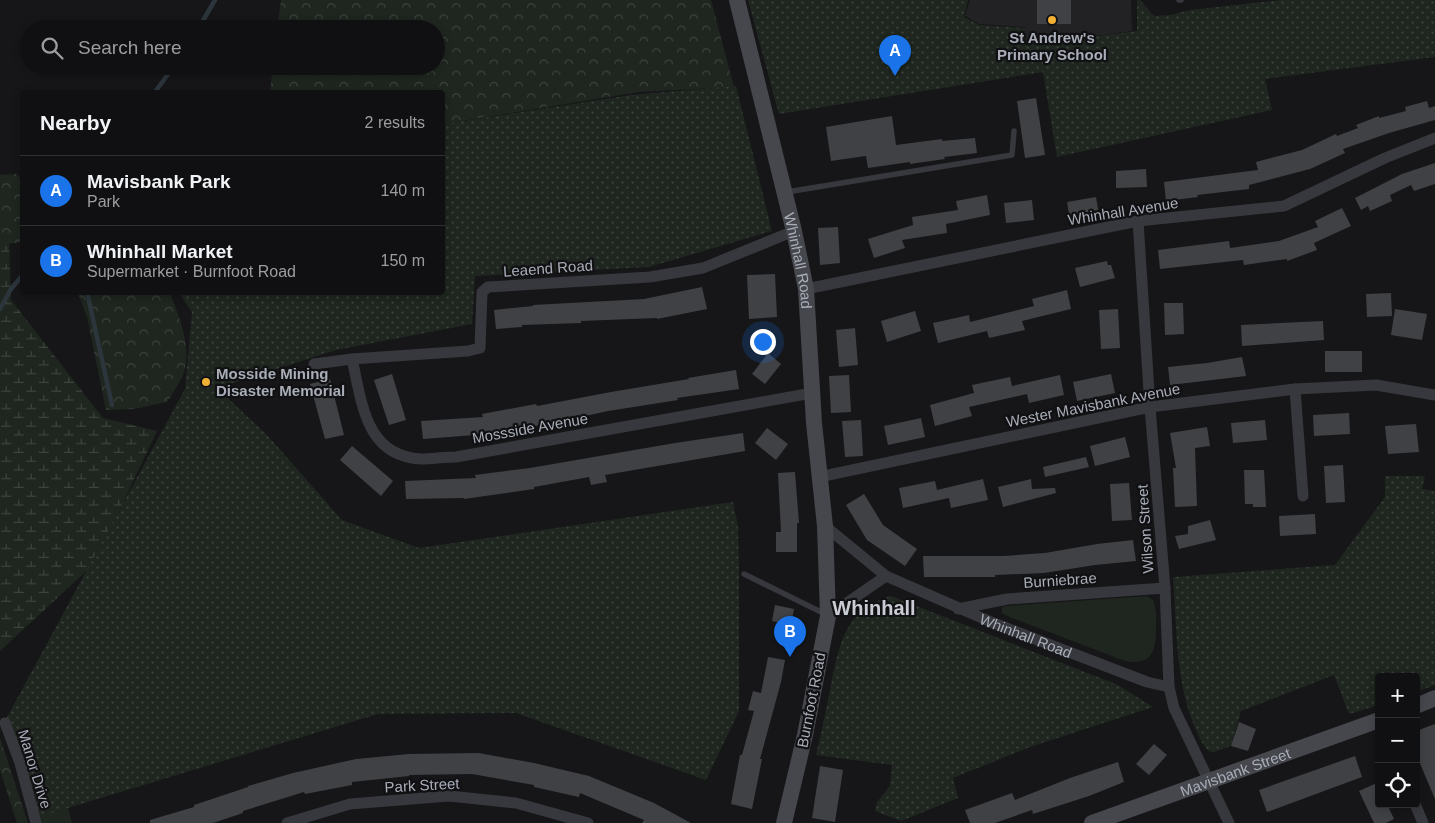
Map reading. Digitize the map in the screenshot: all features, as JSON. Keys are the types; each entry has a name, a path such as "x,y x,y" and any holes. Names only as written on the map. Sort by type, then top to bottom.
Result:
{"street":[{"name":"Whinhall Road","path":"737,0 785,193 806,289 812,393 825,526 827,576"},
{"name":"Whinhall Avenue","path":"806,289 1138,221 1284,206 1385,158 1435,138"},
{"name":"Wilson Street","path":"1138,221 1150,407 1165,588 1169,687 1174,708 1229,823"},
{"name":"Leaend Road","path":"352,359 468,351 480,348 482,292 488,286 650,276 703,268 794,231"},
{"path":"314,364 352,359"},
{"name":"Mossside Avenue","path":"352,359 367,422 385,447 401,456 421,459 456,456 812,393"},
{"name":"Wester Mavisbank Avenue","path":"819,478 1150,407 1295,388 1376,385 1435,395"},
{"path":"1295,388 1302,496"},
{"name":"Whinhall Road","path":"825,526 886,576 958,609 1147,682 1169,687"},
{"name":"Burnfoot Road","path":"784,823 805,736 828,616 827,576"},
{"path":"828,616 886,576"},
{"name":"Burniebrae","path":"958,609 1008,599 1165,588"},
{"path":"1420,704 1435,698"},
{"name":"Manor Drive","path":"5,723 20,763 36,823"},
{"name":"Mavisbank Street","path":"1092,823 1375,724"},
{"name":"Park Street","path":"287,823 350,804 448,796 516,803 588,823"},
{"path":"1416,808 1423,823"}],"lane":[{"path":"785,193 1012,155 1014,131"},
{"path":"744,574 828,616"}],"shaded area":[{"name":"St Andrew's Primary School","path":"970,0 1131,0 1132,31 1026,45 1025,27 979,24 965,16"}],"green space":[{"path":"281,0 711,0 734,87 639,92 445,124 445,90 270,90 272,75 445,75 445,20 278,20"},
{"path":"748,0 968,0 964,17 979,25 1025,28 1026,45 1137,31 1137,0 1140,0 1154,16 1281,0 1435,0 1435,57 1265,79 1272,110 1057,157 1043,72 779,114"},
{"path":"736,86 772,231 649,267 475,276 472,324 336,350 217,388 267,435 342,520 419,548 733,502 738,526 739,711 706,780 516,713 378,714 38,817 5,721 185,389 192,312 180,295 445,295 445,124 631,95"},
{"path":"16,174 20,178 20,242 0,245 0,175"},
{"path":"9,239 11,300 103,418 157,431 94,564 0,651 0,241"},
{"path":"79,295 171,295 184,333 186,365 183,375 167,402 134,409 106,410 87,317"},
{"path":"1385,476 1425,476 1422,489 1435,491 1435,685 1420,691 1420,673 1375,673 1375,706 1349,714 1334,675 1241,711 1231,746 1214,752 1209,751 1203,745 1190,714 1181,676 1173,577 1335,565 1385,497"},
{"path":"891,596 1118,685 1153,707 1030,747 953,778 958,798 901,821 875,811 877,802 890,786 892,765 816,755 837,659 846,632 862,610 875,602"},
{"path":"1147,596 1153,600 1155,607 1156,635 1154,649 1147,659 1134,662 1125,661 1002,613 1002,607 1006,606"},
{"path":"0,738 28,823 17,823 0,770"},
{"path":"68,807 72,823 40,823 38,817"}],"building":[{"path":"1037,0 1071,0 1071,24 1037,24"},
{"path":"1036,98 1045,155 1025,158 1017,101"},
{"path":"1427,101 1429,108 1435,106 1435,120 1343,149 1345,153 1310,169 1249,185 1249,189 1197,195 1198,197 1166,201 1164,182 1258,170 1256,162 1302,150 1336,134 1337,136 1358,128 1356,125 1379,116 1379,118 1406,111 1405,107"},
{"path":"892,116 896,145 942,139 942,141 975,138 977,153 910,164 910,162 868,168 866,156 831,161 826,127"},
{"path":"1435,163 1435,184 1414,191 1411,185 1390,195 1392,201 1370,211 1368,206 1361,210 1355,198 1402,174"},
{"path":"1146,169 1147,187 1116,188 1116,171"},
{"path":"987,195 990,215 946,224 947,233 902,240 905,248 874,258 868,239 913,225 912,217 958,210 956,201"},
{"path":"1096,197 1099,215 1070,221 1067,202"},
{"path":"1032,200 1034,220 1006,223 1004,203"},
{"path":"1342,208 1351,226 1314,243 1317,250 1287,261 1287,259 1244,265 1243,260 1160,269 1158,250 1229,241 1230,248 1279,241 1318,227 1315,221"},
{"path":"838,227 840,263 820,265 818,228"},
{"path":"1107,261 1108,265 1111,265 1115,278 1080,287 1075,268"},
{"path":"775,274 777,317 749,319 747,275"},
{"path":"702,287 707,309 657,319 581,321 581,323 522,325 522,327 496,329 494,310 533,305 644,299"},
{"path":"1067,290 1071,309 1022,321 1025,330 989,338 987,331 938,343 933,323 969,315 970,322 1034,306 1032,299"},
{"path":"1391,293 1392,316 1367,317 1366,294"},
{"path":"1164,303 1183,303 1184,334 1165,335"},
{"path":"1118,309 1120,348 1101,349 1099,310"},
{"path":"1395,309 1427,314 1422,340 1391,335"},
{"path":"915,311 921,331 887,342 881,321"},
{"path":"1323,321 1324,340 1242,346 1241,325"},
{"path":"855,328 858,365 839,367 836,330"},
{"path":"1325,351 1362,351 1362,372 1325,372"},
{"path":"768,353 781,364 765,384 752,374"},
{"path":"1242,357 1246,376 1170,385 1168,367"},
{"path":"736,370 739,389 677,398 678,400 608,411 488,434 423,439 421,421 483,417 482,414 536,404 537,406"},
{"path":"392,374 406,420 389,425 374,380"},
{"path":"1111,374 1115,393 1077,401 1073,382"},
{"path":"849,375 851,412 831,413 829,376"},
{"path":"1060,375 1064,395 1029,403 1027,394 969,407 972,416 935,426 930,405 974,393 972,385 1010,377 1012,386"},
{"path":"330,379 344,435 325,439 310,384"},
{"path":"1349,413 1350,434 1314,436 1313,415"},
{"path":"921,418 925,437 888,445 884,426"},
{"path":"861,420 863,456 845,457 842,421"},
{"path":"1265,420 1267,440 1233,443 1231,423"},
{"path":"1416,424 1419,452 1388,454 1385,426"},
{"path":"1207,427 1210,446 1195,448 1197,506 1175,507 1173,468 1176,468 1170,433"},
{"path":"767,428 788,444 776,460 755,443"},
{"path":"743,433 745,451 605,475 607,482 591,485 589,477 534,487 534,489 464,499 406,499 405,481 476,478 475,475 530,468"},
{"path":"1125,437 1130,457 1095,466 1090,446"},
{"path":"352,446 393,481 381,496 340,460"},
{"path":"1086,457 1089,467 1045,477 1043,467"},
{"path":"1343,465 1345,502 1326,503 1324,466"},
{"path":"1244,470 1264,470 1266,507 1253,507 1253,504 1245,504"},
{"path":"795,472 799,523 797,523 797,552 776,552 776,532 781,532 778,473"},
{"path":"983,479 988,500 951,508 949,498 903,508 899,488 935,481 937,490"},
{"path":"1031,479 1032,489 1055,488 1056,493 1003,507 998,487"},
{"path":"1129,483 1132,520 1112,521 1110,484"},
{"path":"864,494 883,525 917,549 905,566 867,540 846,505"},
{"path":"1315,514 1316,534 1280,536 1279,516"},
{"path":"1210,520 1216,540 1179,549 1175,536 1188,534 1188,526"},
{"path":"1133,540 1136,561 1044,573 995,575 995,577 924,577 923,556 1004,556 1045,553"},
{"path":"775,605 794,609 791,625 772,621"},
{"path":"768,657 785,660 781,682 760,759 762,759 752,809 731,804 740,755 742,755 754,711 748,710 753,691 761,693"},
{"path":"1239,722 1256,729 1248,751 1231,746"},
{"path":"1435,724 1435,799 1420,763 1420,730"},
{"path":"1154,744 1167,755 1149,775 1136,764"},
{"path":"479,753 589,776 654,803 691,823 642,823 644,820 580,793 579,797 534,787 534,785 472,774 409,775 352,782 352,785 305,794 304,792 243,811 243,813 213,823 150,823 150,820 194,807 194,805 248,786 293,773 356,759 409,754"},
{"path":"1355,756 1362,777 1267,812 1259,790"},
{"path":"1118,762 1124,782 1089,796 1033,814 1032,810 995,823 970,823 965,810 1012,793 1015,800 1070,778"},
{"path":"820,766 843,770 835,822 812,818"},
{"path":"1375,784 1375,808 1389,808 1394,819 1386,823 1374,823 1359,791"}],"waterway":[{"path":"203,20 215,0"},
{"path":"156,90 167,75"},
{"path":"0,309 11,289 20,278"},
{"path":"88,295 112,405"}],"place":[{"name":"St Andrew's Primary School","path":"1052,20"},
{"name":"Mavisbank Park","path":"895,76"},
{"name":"Mosside Mining Disaster Memorial","path":"206,382"},
{"name":"Whinhall Market","path":"790,657"}],"district":[{"name":"Whinhall","path":"874,608"}]}
